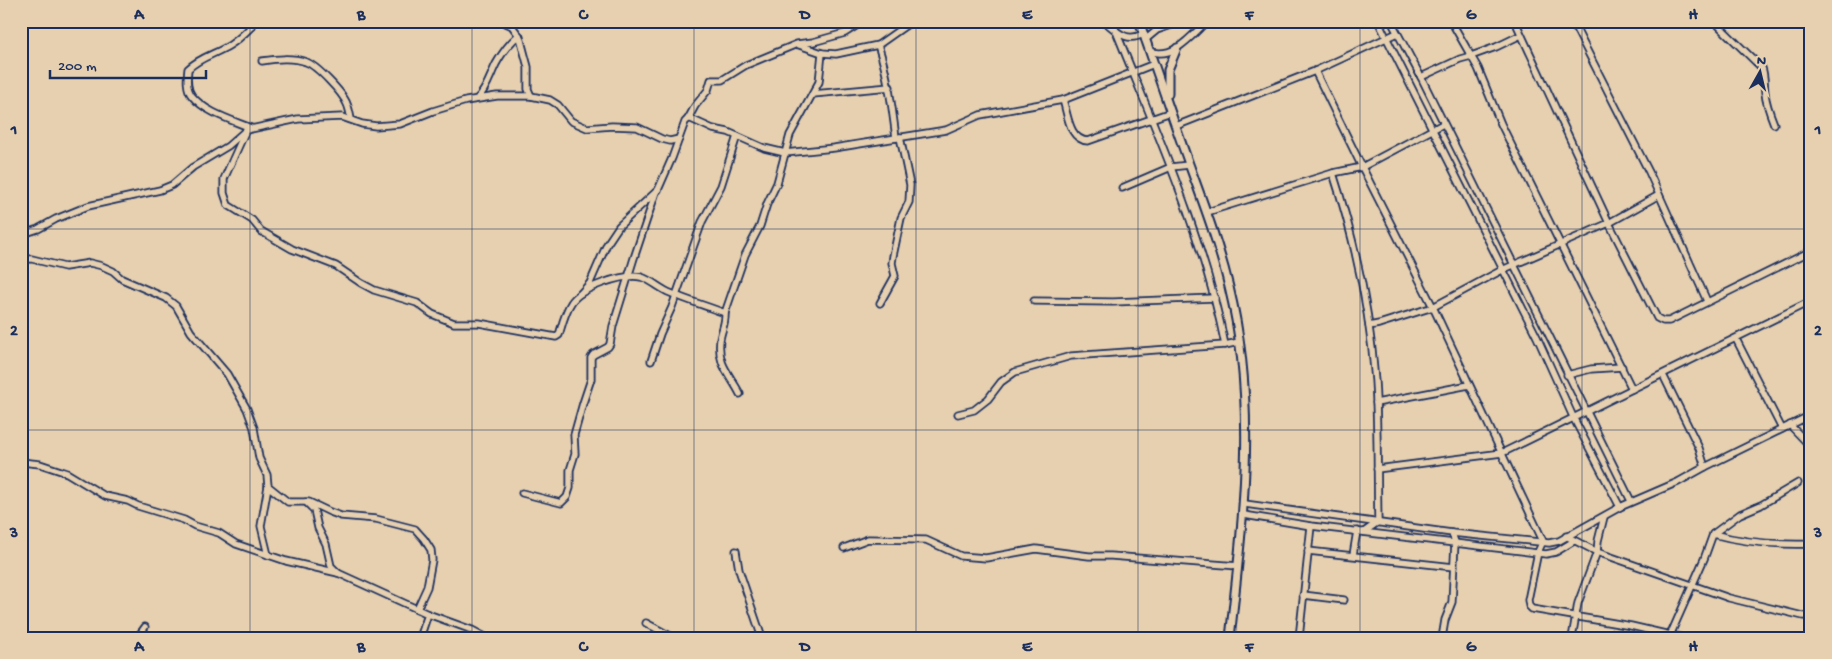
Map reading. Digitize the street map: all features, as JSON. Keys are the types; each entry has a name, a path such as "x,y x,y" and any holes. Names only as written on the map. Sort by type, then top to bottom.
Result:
{"main road":[{"path":"1139,21 1207,212 1230,288 1239,342 1246,426 1245,504 1230,638"},
{"path":"1170,109 1168,70 1177,48"}],"street":[{"path":"501,21 512,26 519,35 528,67 528,89 531,96"},
{"path":"522,494 561,503 567,497 570,488 570,470 575,454 574,435 582,402 591,379 591,358 610,344 613,326 628,276 656,192 672,158 685,122 708,90 712,80 722,80 746,65 797,44 813,42 845,33 864,21"},
{"path":"797,44 822,52 836,54 878,45 912,21"},
{"path":"1104,21 1129,38 1144,36 1183,21"},
{"path":"1112,21 1171,167 1215,298 1225,345"},
{"path":"1149,52 1164,54 1177,48 1207,21"},
{"path":"1378,21 1536,337 1574,419 1620,507"},
{"path":"1391,21 1421,77 1631,501"},
{"path":"1451,21 1478,68 1501,124 1632,389"},
{"path":"1515,21 1609,223 1657,318 1669,321 1811,251"},
{"path":"1572,21 1649,172 1707,301"},
{"path":"1714,21 1762,68 1768,109 1774,124"},
{"path":"249,129 210,111 191,95 187,81 188,69 196,62 230,45 242,37 250,26"},
{"path":"1176,126 1315,71 1398,33"},
{"path":"1421,77 1460,59 1496,47 1521,34"},
{"path":"477,99 490,82 497,62 504,50 519,35"},
{"path":"878,45 885,66 898,137 909,175 910,198 901,218 893,256 892,263 895,276 880,303"},
{"path":"740,394 722,364 720,338 726,319 725,313 746,255 777,183 790,135 821,76 822,52"},
{"path":"262,61 290,59 314,66 342,95 348,104 351,119"},
{"path":"688,119 737,136 764,148 785,153 834,148 946,130 980,115 1063,100 1154,64"},
{"path":"1315,71 1434,307 1543,541 1538,552 1529,606 1532,609 1683,638"},
{"path":"813,94 890,87"},
{"path":"21,232 38,229 56,219 88,206 160,190 172,185 193,167 228,146 249,129 298,119 342,117 362,124 376,126 400,124 433,111 477,99 497,96 531,96 550,100 571,121 587,128 637,127 662,139 679,139"},
{"path":"1063,100 1074,135 1082,141 1088,141 1152,120 1170,109"},
{"path":"1207,212 1362,167 1443,124"},
{"path":"249,129 224,179 224,193 228,205 252,220 261,231 292,249 310,254 336,266 368,286 417,304 432,314 454,323 479,323 556,337 559,335 570,303 581,294 596,286 628,276 650,280 666,291 725,313"},
{"path":"651,361 702,222 721,186 737,136"},
{"path":"1122,188 1171,167 1189,164"},
{"path":"1333,174 1348,222 1369,326 1376,403 1378,522"},
{"path":"581,294 590,283 607,244 619,226 656,192"},
{"path":"1369,326 1434,307 1502,270 1609,223 1659,196"},
{"path":"21,259 32,259 65,267 90,263 102,266 113,271 122,279 166,298 176,306 191,332 227,374 247,409 254,428 258,458 267,475 268,486 261,526 268,554"},
{"path":"1034,301 1113,302 1215,298"},
{"path":"1377,469 1502,453 1811,301"},
{"path":"1536,337 1546,331"},
{"path":"1736,339 1782,429"},
{"path":"958,414 974,410 988,399 1001,382 1014,372 1071,356 1225,345 1239,342"},
{"path":"1567,375 1590,369 1622,367"},
{"path":"1663,375 1699,448 1705,467"},
{"path":"1376,403 1470,385"},
{"path":"1245,504 1452,533 1549,543 1559,541 1631,501 1678,482 1811,415"},
{"path":"1790,425 1811,447"},
{"path":"21,462 40,464 67,473 105,496 128,501 138,506 184,520 195,526 219,533 230,541 286,561 338,573 428,614 472,630 487,638"},
{"path":"1670,636 1704,560 1713,534 1740,514 1761,505 1798,483"},
{"path":"268,486 288,502 305,502 341,516 369,518 415,529 431,550 432,560 427,587 418,609"},
{"path":"305,502 314,510 318,528 326,544 331,566 338,573"},
{"path":"1244,515 1312,526 1546,554 1556,552 1574,541"},
{"path":"1572,638 1589,569 1597,552 1604,517"},
{"path":"1364,532 1378,522"},
{"path":"1299,638 1312,526"},
{"path":"1353,555 1357,531"},
{"path":"1442,638 1445,620 1452,602 1455,542 1452,533"},
{"path":"1713,534 1726,538 1765,543 1811,544"},
{"path":"1566,536 1597,552 1692,586 1729,598 1803,616 1811,616"},
{"path":"844,548 868,539 926,540 961,556 986,558 1036,549 1089,556 1238,566"},
{"path":"736,551 740,570 762,638"},
{"path":"1308,551 1454,567"},
{"path":"1303,595 1344,600"},
{"path":"420,638 428,614"},
{"path":"646,623 674,638"},
{"path":"136,638 145,627"}]}
